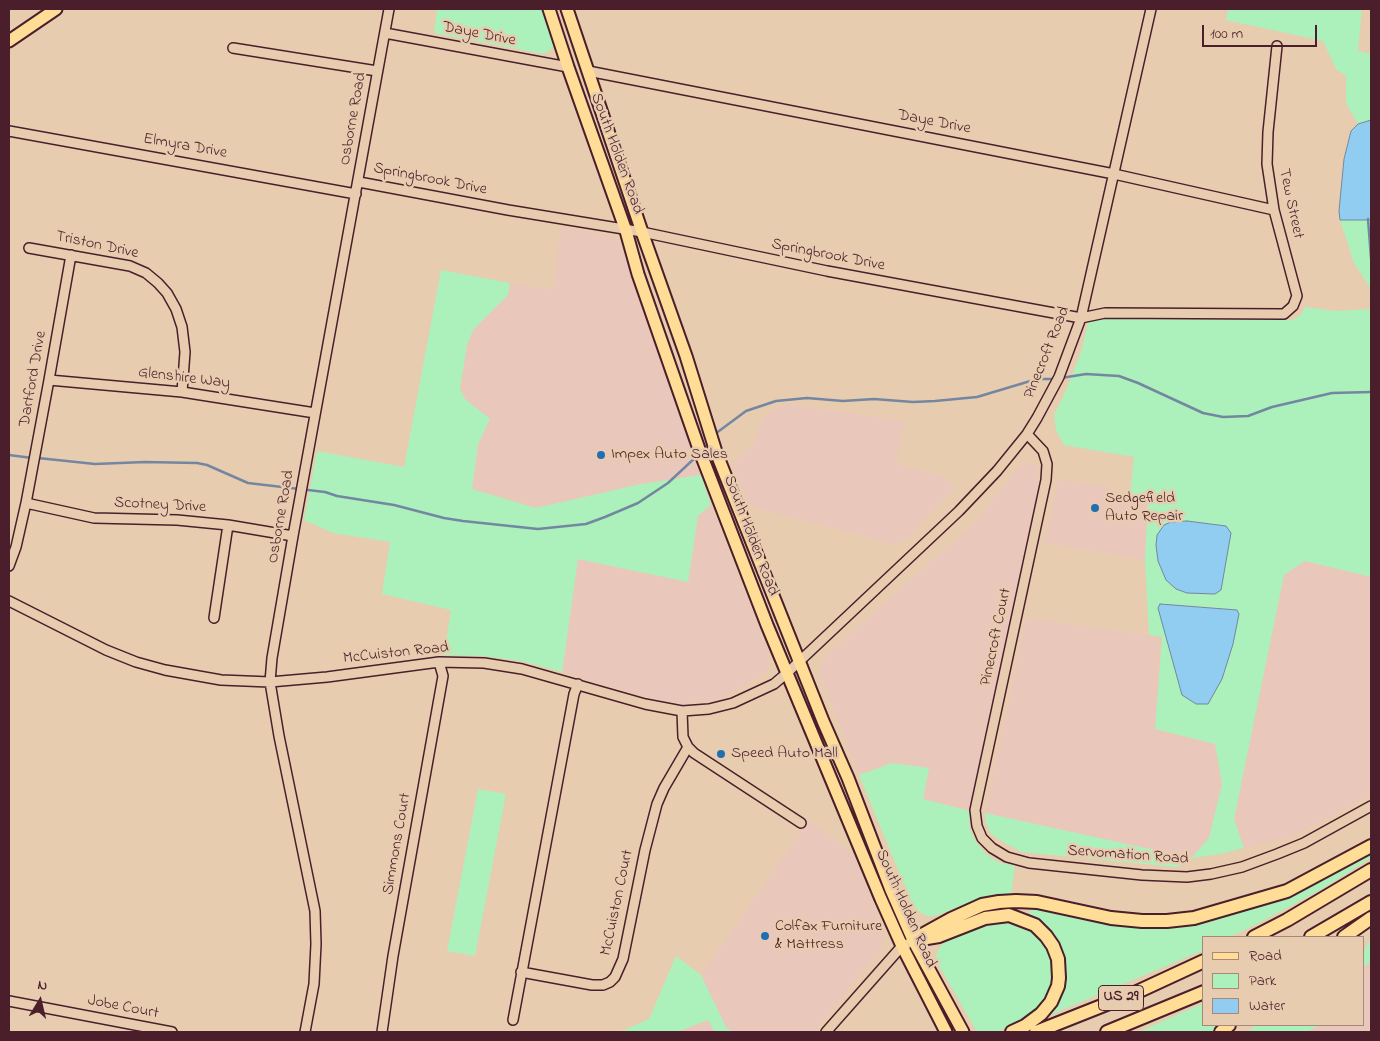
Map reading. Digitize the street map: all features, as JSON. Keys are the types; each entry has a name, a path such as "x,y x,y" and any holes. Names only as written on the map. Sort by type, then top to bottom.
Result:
{"highway":[{"path":"908,943 958,915 982,905 999,902 1037,902 1111,918 1142,921 1194,918 1287,891 1371,846"},
{"path":"1256,936 1317,903 1371,870"},
{"path":"1313,936 1371,902"},
{"path":"908,943 940,936 996,915 1009,915 1035,925 1053,946 1058,959 1058,986 1051,1002 1041,1014 1025,1026 1012,1032"},
{"path":"1345,936 1371,918"},
{"name":"US 29","path":"1036,1032 1137,992 1202,962"},
{"name":"US 29","path":"1107,1032 1202,993"}],"main road":[{"path":"10,36 56,9"},
{"name":"South Holden Road","path":"549,9 626,230 638,274 699,449 787,673 946,1032"},
{"name":"South Holden Road","path":"567,9 686,356 716,452 799,662 848,778 891,890 908,943 962,1031"}],"street":[{"name":"Osborne Road","path":"305,1032 314,984 315,911 279,736 270,682 272,658 293,536 389,9"},
{"name":"Pinecroft Road","path":"787,673 959,511 997,471 1027,434 1037,418 1058,377 1081,318 1151,9"},
{"name":"Daye Drive","path":"385,32 568,67"},
{"name":"Tew Street","path":"1277,46 1266,164 1274,210 1297,296 1293,306"},
{"path":"233,48 377,70"},
{"name":"Daye Drive","path":"588,71 1114,174 1274,210"},
{"name":"Elmyra Drive","path":"9,131 356,194"},
{"name":"Springbrook Drive","path":"358,182 642,232 827,271 1081,318 1105,313 1284,314 1293,306"},
{"name":"Triston Drive","path":"29,248 130,266 158,283 167,293 176,309 182,327 185,352 182,392"},
{"name":"Dartford Drive","path":"9,566 16,547 26,503 50,380 71,254"},
{"name":"Glenshire Way","path":"50,380 182,392 315,413"},
{"name":"Pinecroft Court","path":"992,848 982,838 977,826 975,810 1046,480 1047,464 1043,451 1027,434"},
{"name":"Scotney Drive","path":"26,503 94,518 177,520 228,525 293,536"},
{"path":"214,618 228,525"},
{"name":"McCuiston Road","path":"9,601 106,650 136,662 165,670 221,680 270,682 327,677 439,662 504,665 578,684 651,706 682,711 710,709 733,703 774,684 787,673"},
{"name":"Simmons Court","path":"382,1032 393,956 443,676 439,662"},
{"path":"513,1020 574,694 578,684"},
{"path":"682,711 683,736 688,747 700,757 801,823"},
{"name":"McCuiston Court","path":"522,972 592,985 603,985 615,977 623,959 645,850 655,812 664,788 688,747"},
{"name":"Servomation Road","path":"992,848 1007,856 1029,863 1142,875 1187,877 1242,867 1277,854 1304,843 1371,806"},
{"path":"826,1032 908,943"},
{"name":"Jobe Court","path":"9,1001 172,1032"}],"shaded area":[{"path":"562,227 614,237 621,244 701,475 641,484 536,508 472,489 478,444 490,419 465,399 460,387 467,345 473,330 508,295 510,283 552,290"},
{"path":"786,404 905,421 895,464 945,477 955,488 908,538 896,545 749,506 732,464 754,444 758,429 769,412"},
{"path":"1028,463 1037,464 1039,472 1037,496 970,811 922,799 929,768 892,763 859,775 820,675 821,664 828,654 974,523 1019,467"},
{"path":"1059,479 1100,486 1148,500 1145,560 1044,543"},
{"path":"711,505 770,655 768,669 762,675 726,696 685,704 657,700 562,672 578,559 688,582 698,516"},
{"path":"1305,561 1371,577 1371,795 1293,836 1244,848 1234,819 1284,575"},
{"path":"1026,618 1162,637 1155,729 1215,744 1222,784 1209,838 1191,858 985,813"},
{"path":"809,820 854,854 883,931 883,940 879,951 814,1032 733,1032 726,1027 701,975"},
{"path":"1371,961 1371,1032 1307,1032 1318,1026 1365,1026 1365,966"},
{"path":"708,1019 715,1032 677,1032"}],"green space":[{"path":"437,9 543,9 555,42 551,50 543,54 434,33"},
{"path":"1228,9 1362,9 1358,51 1371,54 1371,120 1358,124 1346,103 1346,76 1336,69 1323,41 1226,20"},
{"path":"1340,220 1371,220 1371,294 1369,286 1354,263"},
{"path":"441,270 510,283 508,295 473,330 467,345 460,388 465,399 490,419 478,444 472,489 536,508 641,484 701,475 711,505 698,516 688,582 578,559 562,672 521,661 481,656 444,655 451,610 382,594 390,542 333,533 304,520 317,451 404,467"},
{"path":"1305,307 1336,311 1371,309 1371,577 1305,561 1284,575 1234,819 1244,848 1191,858 1209,838 1222,784 1215,744 1155,729 1162,637 1149,635 1145,560 1148,500 1130,494 1134,457 1064,445 1056,431 1054,415 1082,349 1088,322 1104,319 1292,320 1301,315","holes":["1160,604 1236,610 1233,644 1222,679 1208,704"]},
{"path":"892,763 929,768 923,799 970,811 969,826 975,840 986,854 998,862 1015,866 1011,894 1000,894 977,899 930,917 921,913 913,906 859,775"},
{"path":"478,789 506,794 475,956 447,951"},
{"path":"985,813 1191,858 1177,867 1021,852 991,834 986,823"},
{"path":"1371,853 1371,858 1322,889 1257,924 1232,936 1202,936 1202,951 1047,1015 1064,988 1065,970 1063,954 1055,937 1043,924 1030,916 1031,909 1107,923 1193,923 1278,899 1319,881"},
{"path":"1008,920 1030,927 1051,951 1055,982 1049,996 1031,1019 996,1032 977,1032 937,962 936,956 939,948 946,940 991,921"},
{"path":"1371,937 1371,961 1365,966 1365,949"},
{"path":"676,956 701,975 726,1027 733,1032 715,1032 708,1020 677,1032 620,1032 649,1019"},
{"path":"1202,1004 1202,1026 1222,1026 1215,1032 1138,1032"},
{"path":"1255,1026 1318,1026 1307,1032 1248,1032"}],"water":[{"path":"1371,120 1371,220 1340,220 1339,211 1344,159 1351,131 1358,124"},
{"path":"1187,521 1226,526 1231,533 1221,590 1215,594 1187,593 1176,589 1166,580 1158,561 1157,535 1164,525 1171,522"},
{"path":"1160,604 1237,610 1239,614 1233,644 1222,679 1208,704 1196,704 1182,695 1158,608"}],"waterway":[{"path":"1368,219 1371,258"},
{"path":"1061,378 1086,374 1119,376 1203,413 1223,417 1248,416 1272,407 1332,393 1371,392"},
{"path":"715,434 746,411 776,401 807,398 843,401 874,399 913,402 935,401 977,397 1037,379 1056,379"},
{"path":"9,455 32,458"},
{"path":"38,458 95,464 145,462 197,463 207,465 248,483 325,492 337,496 394,505 444,518 538,529 586,524 638,503 668,483 697,456"}],"place":[{"name":"Impex Auto Sales","path":"601,455"},
{"name":"Sedgefield Auto Repair","path":"1095,508"},
{"name":"Speed Auto Mall","path":"721,754"},
{"name":"Colfax Furniture & Mattress","path":"765,936"}]}
